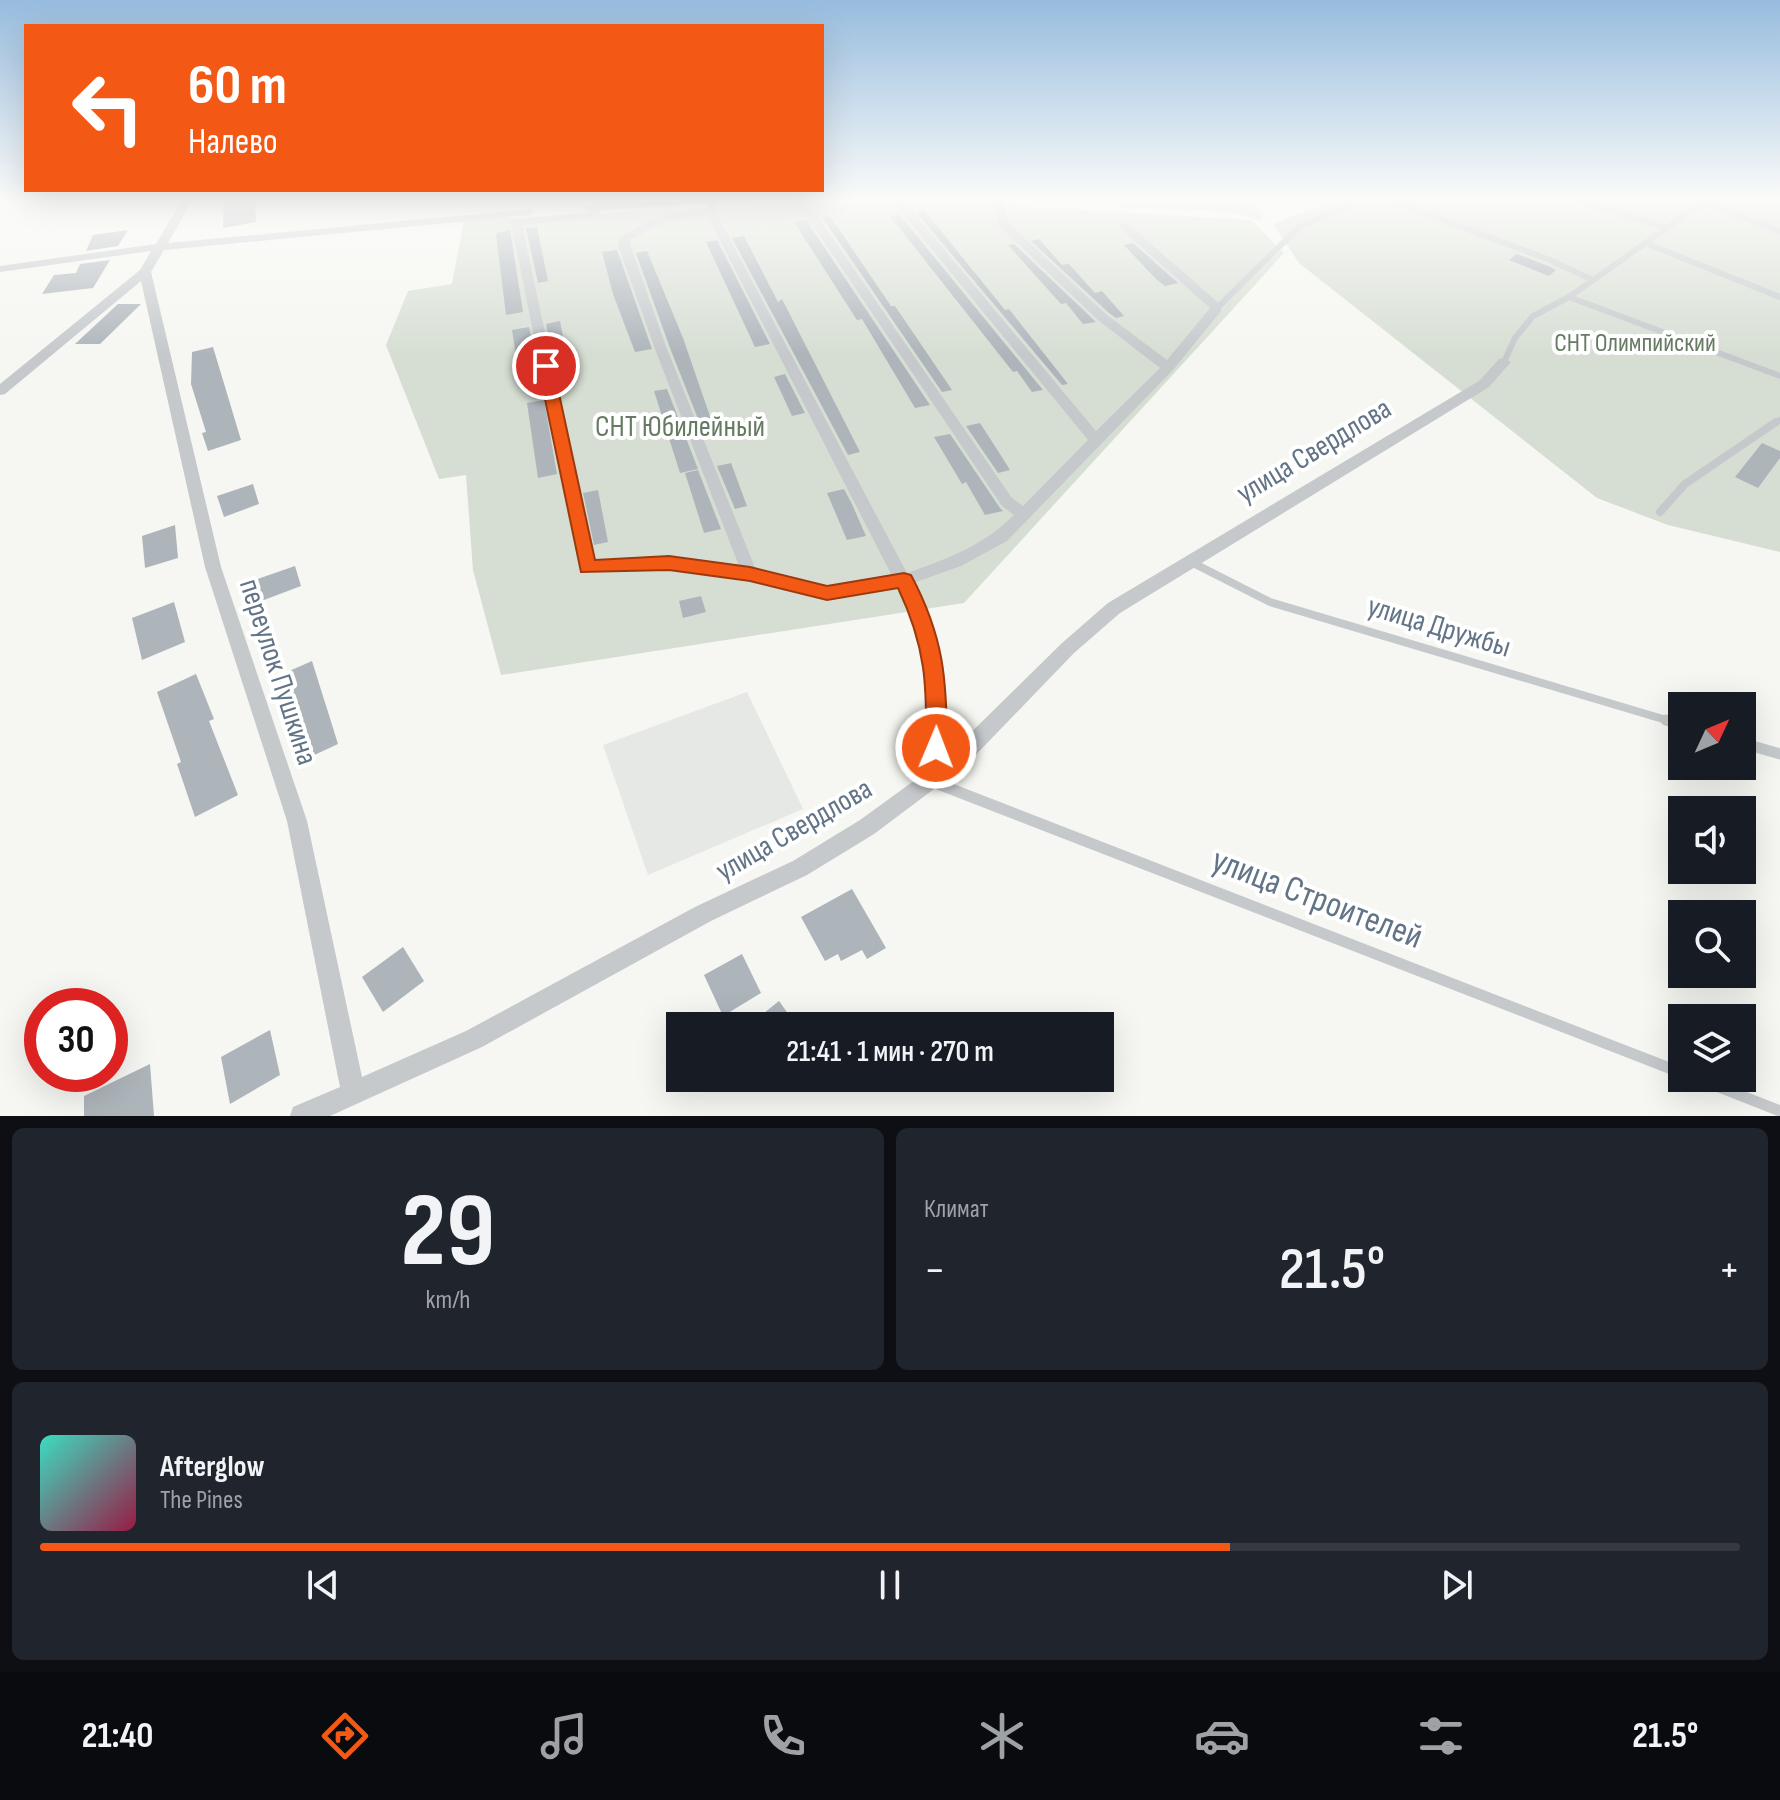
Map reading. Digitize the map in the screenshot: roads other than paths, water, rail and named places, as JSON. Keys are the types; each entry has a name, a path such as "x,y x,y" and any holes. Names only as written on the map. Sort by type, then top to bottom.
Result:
{"street":[{"path":"0,269 130,251"},
{"path":"0,391 145,272 157,251"},
{"path":"522,251 587,567 669,563 750,574 827,593 904,580 955,562 1001,537 1168,367 1217,308 1152,251"},
{"path":"626,251 661,349 750,574"},
{"path":"738,251 904,580 924,627 937,679 936,748 931,781"},
{"path":"836,251 1007,502 1023,514"},
{"path":"939,251 1095,439"},
{"path":"1031,251 1092,309 1168,367"},
{"name":"переулок Пушкина","path":"145,272 213,567 297,821 353,1091"},
{"name":"улица Свердлова","path":"302,1116 474,1039 703,914 800,868 867,827 931,781 984,734 1089,629 1135,593 1484,384 1504,362"}],"lane":[{"path":"1217,308 1275,251"},
{"path":"1526,251 1593,280"},
{"path":"1504,362 1515,338 1533,316 1569,297 1634,251"},
{"path":"1665,251 1780,297"},
{"path":"1569,297 1780,376"},
{"path":"1660,512 1685,484 1780,420"},
{"name":"улица Дружбы","path":"1188,561 1270,602 1668,721"},
{"path":"1756,747 1780,754"},
{"name":"улица Строителей","path":"931,781 1668,1068"},
{"path":"1732,1092 1780,1111"}],"park label":[{"name":"СНТ Олимпийский","path":"1635,343"},
{"name":"СНТ Юбилейный","path":"680,427"}]}
